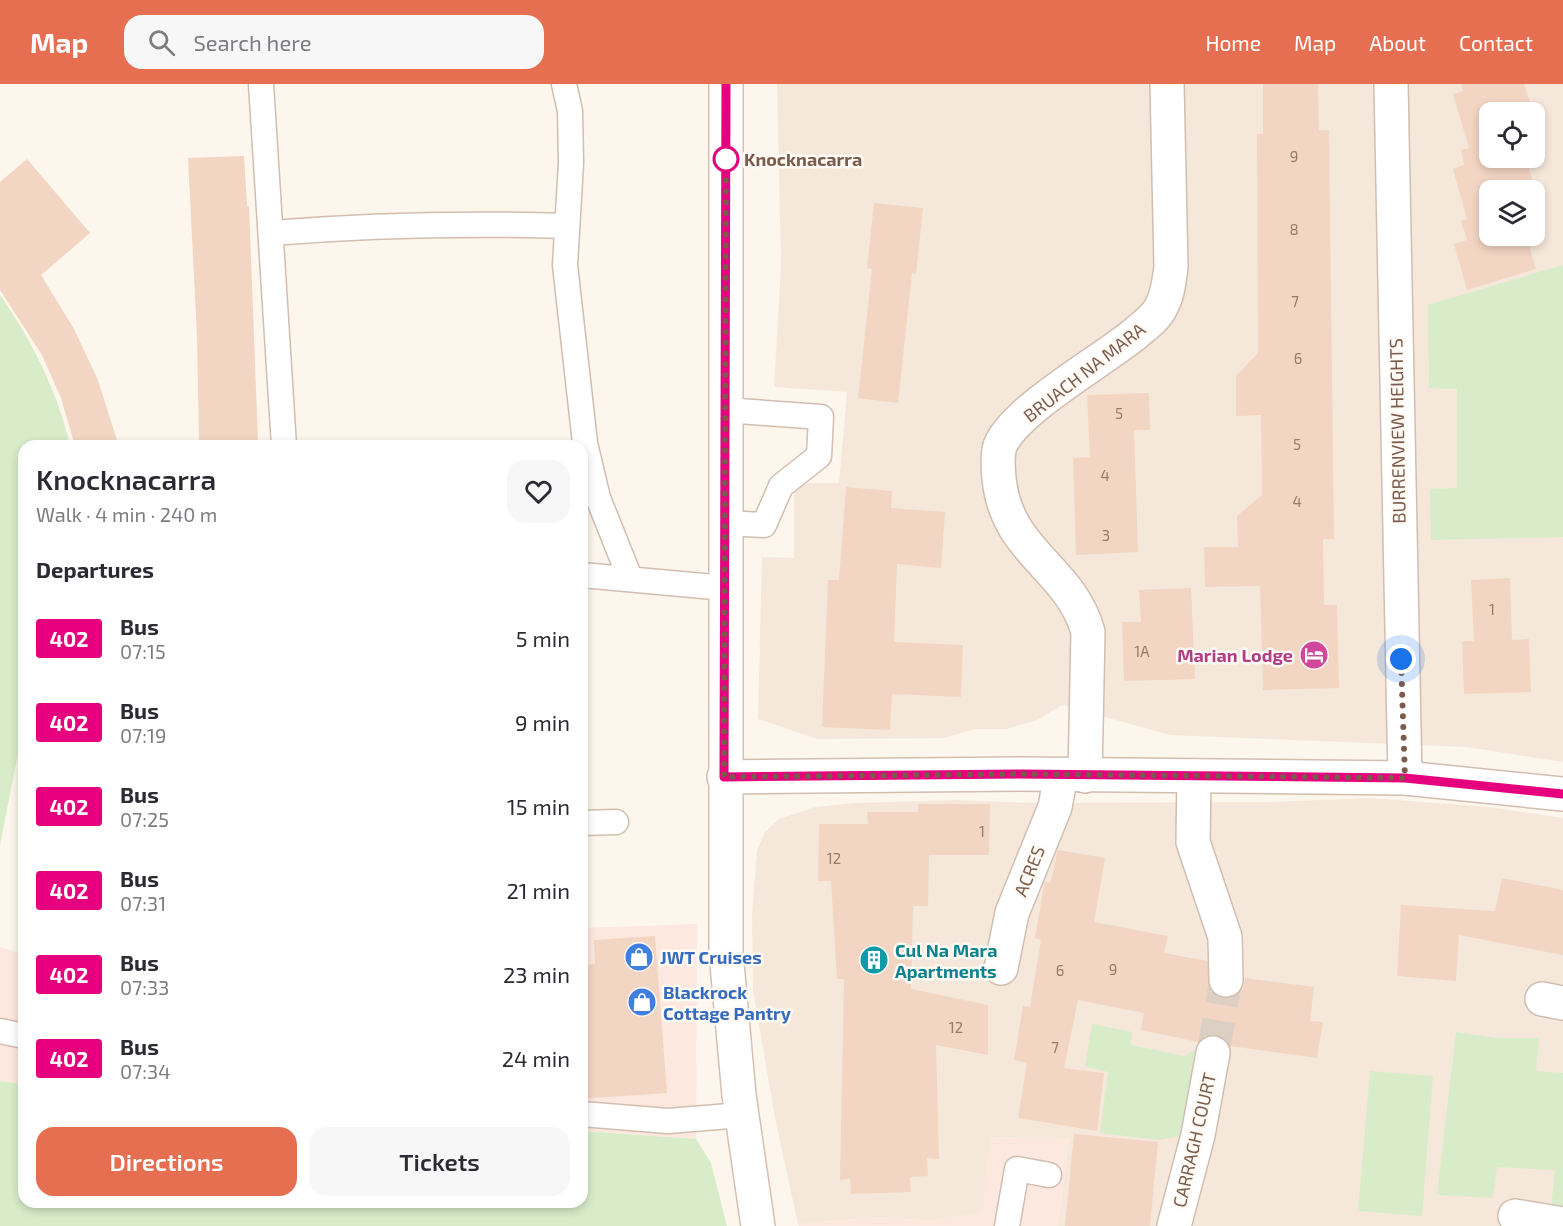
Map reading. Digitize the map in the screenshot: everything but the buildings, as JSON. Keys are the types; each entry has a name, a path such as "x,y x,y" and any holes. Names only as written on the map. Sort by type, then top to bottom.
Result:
{"street":[{"path":"726,84 724,410 726,953 742,1115 758,1226"},
{"name":"BRUACH NA MARA","path":"1073,775 1086,627 1080,609 1070,594 1026,545 1008,518 999,482 999,456 1004,440 1019,421 1116,350 1154,317 1163,303 1171,267 1167,84"},
{"name":"BURRENVIEW HEIGHTS","path":"1391,84 1405,778"},
{"path":"724,777 1073,775 1405,778 1563,794"},
{"name":"ACRES","path":"1001,968 1012,913 1055,807 1073,775"},
{"path":"1194,776 1193,842 1225,937 1226,980"},
{"name":"CARRAGH COURT","path":"1174,1226 1198,1135 1213,1053"},
{"path":"1515,1216 1563,1224"}],"lane":[{"path":"261,84 284,440"},
{"path":"564,84 570,111 572,163 565,266 585,440"},
{"path":"271,233 353,226 466,224 567,226"},
{"path":"724,410 821,417 819,456 781,486 764,525 724,524"},
{"path":"588,456 598,498 630,578"},
{"path":"588,575 725,588"},
{"path":"588,823 616,822"},
{"path":"0,1030 18,1034"},
{"path":"588,1114 668,1120 742,1115"},
{"path":"1007,1226 1017,1169 1049,1175"}],"shaded area":[{"path":"777,84 1563,84 1563,762 1467,747 1170,735 1062,705 1037,720 1007,729 975,729 944,738 817,739 758,719 762,557 794,558 794,483 839,483 847,392 774,387 781,265"},
{"path":"1369,798 1489,807 1563,818 1563,1226 1058,1226 1069,1139 991,1137 984,1212 933,1221 878,1217 798,1224 775,1118 753,990 752,915 757,850 765,832 779,819 816,807 855,803 955,800 1034,803 1273,802"},
{"path":"697,924 696,1139 588,1131 588,928"},
{"path":"0,947 18,953 18,1083 0,1081"},
{"path":"990,1137 1069,1139 1058,1226 799,1226 798,1224 878,1217 933,1221 983,1212"}],"green space":[{"path":"1563,265 1563,537 1431,540 1430,489 1457,488 1457,389 1429,388 1428,305"},
{"path":"0,295 33,348 51,386 69,440 18,440 18,754 0,845"},
{"path":"1092,1024 1132,1032 1131,1045 1184,1056 1196,1049 1180,1136 1159,1140 1100,1133 1108,1072 1085,1066"},
{"path":"1456,1032 1496,1038 1539,1038 1536,1071 1563,1073 1563,1210 1551,1209 1555,1170 1497,1167 1493,1198 1437,1195"},
{"path":"1370,1071 1433,1076 1422,1216 1358,1211"},
{"path":"0,1081 18,1083 18,1208 588,1208 588,1131 696,1139 711,1163 727,1226 0,1226"}],"tunnel":[{"path":"1213,1053 1226,980"}],"bus line":[{"name":"402","path":"726,84 724,777 1020,774 1405,778 1563,794"}],"place":[{"name":"Knocknacarra","path":"726,159"},
{"name":"Marian Lodge","path":"1314,655"},
{"name":"JWT Cruises","path":"639,957"},
{"name":"Cul Na Mara Apartments","path":"874,960"},
{"name":"Blackrock Cottage Pantry","path":"642,1002"}],"route":[{"path":"726,159 724,777 1020,774 1405,778 1401,659"}]}
